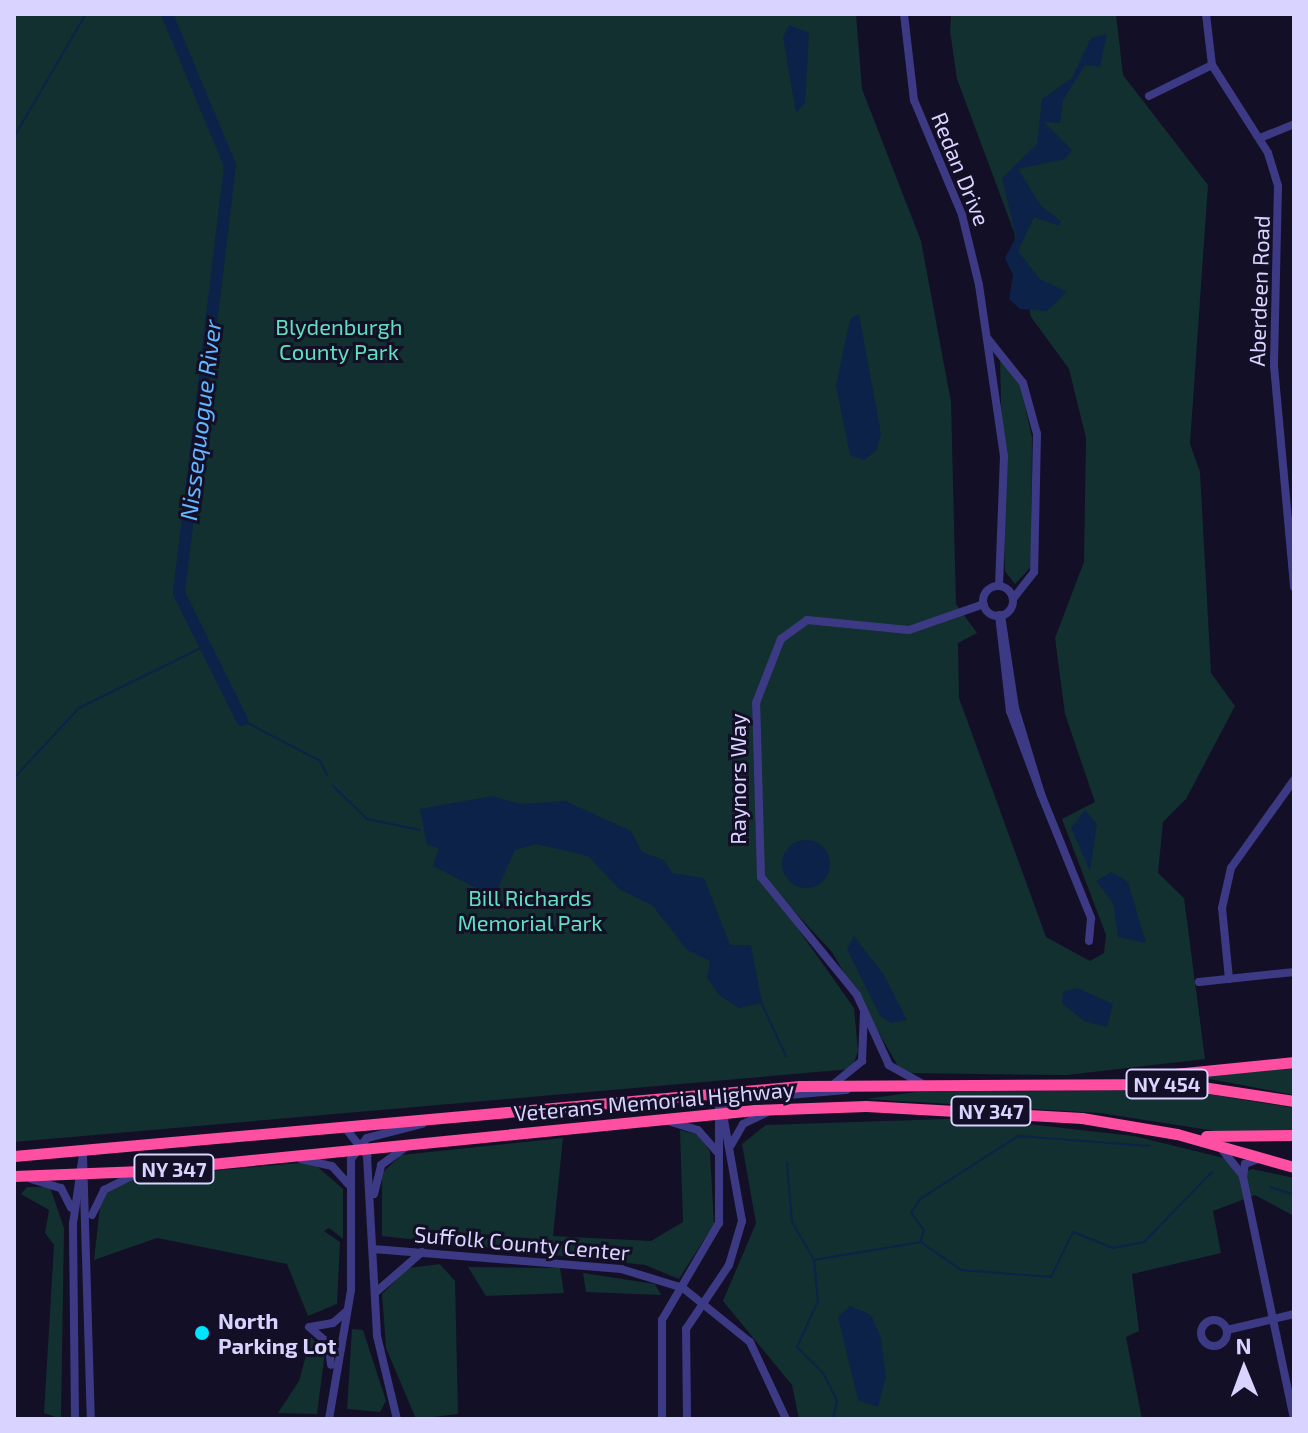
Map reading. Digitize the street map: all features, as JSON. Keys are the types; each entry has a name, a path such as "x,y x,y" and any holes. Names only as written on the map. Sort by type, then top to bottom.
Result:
{"highway":[{"name":"NY 347","path":"1038,1088 1294,1062"},
{"name":"Veterans Memorial Highway","path":"14,1156 83,1154 700,1094 826,1086 1038,1088 1183,1084 1294,1101"},
{"name":"Veterans Memorial Highway","path":"16,1176 141,1171 292,1157 360,1147 659,1120 721,1111 776,1109 1007,1111 1177,1134 1294,1167"},
{"name":"NY 347","path":"1177,1134 1294,1135"}],"street":[{"name":"Redan Drive","path":"904,14 914,100 970,240 987,338 1004,456 999,586"},
{"name":"Aberdeen Road","path":"1206,14 1212,65 1260,138 1279,196 1274,366 1294,587"},
{"path":"1149,96 1212,65"},
{"path":"1260,138 1294,124"},
{"name":"Redan Drive","path":"987,338 1023,383 1037,434 1034,572 1000,615"},
{"path":"1013,599 999,586 987,591 984,604 1000,615 1006,678 1019,737 1088,909 1089,941"},
{"name":"Raynors Way","path":"930,1087 889,1065 864,1007 769,890 756,861 760,690 781,639 807,620 909,630 984,604"},
{"path":"1229,979 1222,908 1231,868 1294,780"},
{"path":"1199,982 1294,972"},
{"path":"826,1086 850,1077 862,1061 864,1007"},
{"path":"721,1111 867,1086"},
{"path":"687,1419 686,1329 729,1265 742,1221 721,1111 700,1094"},
{"path":"730,1146 743,1124 776,1109"},
{"path":"662,1419 661,1324 718,1229 721,1111"},
{"path":"659,1120 694,1127 718,1154"},
{"path":"360,1147 434,1121"},
{"path":"347,1130 360,1147 372,1214 379,1350 397,1419"},
{"path":"372,1214 379,1168 408,1145"},
{"path":"1218,1145 1243,1177"},
{"path":"329,1419 332,1379 349,1308 349,1185 360,1147"},
{"path":"75,1419 73,1224 83,1154"},
{"path":"292,1157 328,1164 349,1185"},
{"path":"1266,1159 1246,1162 1243,1177 1294,1419"},
{"path":"89,1224 104,1190 141,1171"},
{"path":"82,1174 89,1224 91,1419"},
{"path":"16,1176 64,1191 73,1224"},
{"name":"Suffolk County Center","path":"373,1249 621,1269 683,1288 706,1300 764,1362 786,1419"},
{"path":"375,1293 394,1269 422,1252"},
{"path":"332,1379 328,1343 309,1327 337,1321 349,1308"},
{"path":"1227,1330 1294,1314"}],"green space":[{"path":"14,14 856,14 862,89 921,241 951,402 956,604 977,633 958,643 959,698 1046,937 1090,961 1104,953 1106,935 1062,819 1095,802 1065,714 1055,638 1084,562 1086,438 1069,369 1031,317 1014,232 957,79 950,31 951,14 1116,14 1123,75 1208,185 1190,444 1200,472 1211,673 1235,706 1186,799 1163,822 1158,873 1184,898 1205,1059 1067,1075 902,1073 832,952 757,871 854,1008 858,1051 852,1069 14,1142"},
{"path":"1000,360 1020,384 1032,437 1031,567 1015,584 1005,571"},
{"path":"1294,1067 1294,1095 1199,1077"},
{"path":"1183,1090 1294,1108 1294,1130 1222,1132 1100,1113 866,1099 916,1092"},
{"path":"975,1118 1134,1136 1228,1159 1240,1174 1252,1169 1294,1178 1294,1216 1255,1195 1213,1211 1221,1253 1132,1274 1139,1331 1126,1337 1142,1419 799,1419 792,1385 723,1301 756,1223 742,1144 766,1125"},
{"path":"680,1130 700,1135 710,1152 714,1224 679,1279 645,1265 382,1236 382,1173 401,1155 563,1138 553,1236 651,1241 683,1222"},
{"path":"312,1162 343,1189 343,1239 329,1228 324,1231 340,1242 337,1304 308,1316 287,1264 157,1238 94,1260 101,1197 130,1178"},
{"path":"27,1187 50,1187 64,1228 61,1419 44,1413 54,1245 45,1233 49,1210 21,1194"},
{"path":"440,1264 455,1281 458,1414 416,1419 386,1348 382,1294 408,1268"},
{"path":"468,1267 560,1268 564,1293 486,1296"},
{"path":"583,1273 655,1284 661,1295 586,1292"},
{"path":"352,1329 363,1330 386,1401 380,1412 347,1409"},
{"path":"311,1337 325,1352 317,1414 278,1413 299,1381"}],"water":[{"path":"789,25 809,33 805,103 796,113 783,37"},
{"path":"1107,34 1100,67 1085,65 1063,100 1060,123 1044,122 1072,150 1065,159 1018,169 1041,206 1061,221 1059,226 1034,217 1018,251 1040,279 1067,292 1047,311 1020,309 1009,299 1013,275 1005,258 1016,237 1002,178 1037,144 1042,99 1072,78 1091,38"},
{"path":"859,314 881,434 876,451 864,460 850,455 836,386 850,319"},
{"path":"492,796 520,804 565,801 631,831 642,852 664,860 672,873 704,878 730,945 751,945 762,1003 739,1008 720,996 707,978 710,961 687,950 653,906 619,889 588,856 536,844 515,850 494,897 433,866 439,848 427,845 420,809"},
{"path":"1085,810 1097,824 1090,871 1071,828"},
{"path":"806,840 823,847 830,864 823,881 806,888 789,881 782,864 789,847"},
{"path":"1111,872 1128,882 1146,943 1118,937 1113,903 1096,881"},
{"path":"854,936 884,975 907,1020 891,1023 880,1016 847,949"},
{"path":"1077,988 1113,1004 1107,1027 1084,1021 1062,1003 1063,992"},
{"path":"850,1306 871,1315 881,1338 886,1377 878,1407 858,1400 838,1317"}],"waterway":[{"path":"14,137 86,14"},
{"name":"Nissequogue River","path":"167,14 230,165 179,593 242,720"},
{"path":"14,778 79,708 205,646"},
{"name":"Nissequogue River","path":"242,720 320,761 327,775"},
{"name":"Nissequogue River","path":"333,786 367,819 420,830"},
{"path":"761,1002 786,1056"},
{"path":"921,1240 924,1230 911,1213 920,1199 1018,1136 1150,1146"},
{"name":"Nissequogue River","path":"787,1163 792,1222 814,1260 818,1301 797,1347 823,1373 837,1401 833,1419"},
{"path":"814,1260 921,1242 961,1270 1051,1277 1073,1232 1113,1248 1144,1242 1212,1172"},
{"path":"1270,1187 1294,1195"}],"place":[{"name":"North Parking Lot","path":"202,1333"}],"park label":[{"name":"Blydenburgh County Park","path":"339,338"},
{"name":"Bill Richards Memorial Park","path":"530,910"}]}
